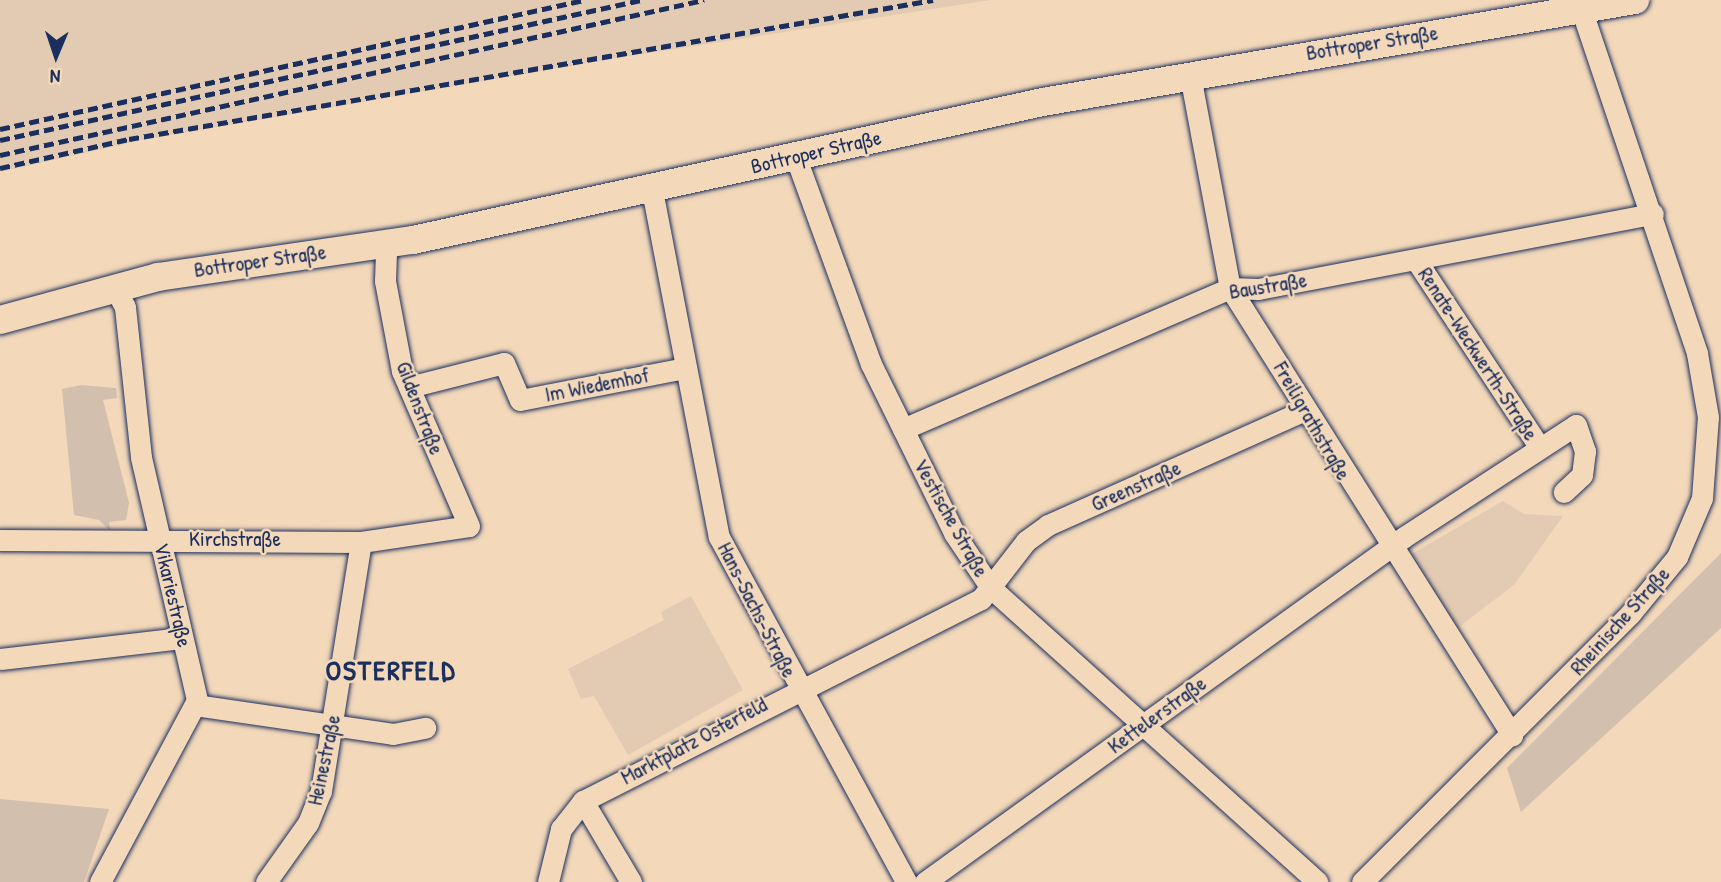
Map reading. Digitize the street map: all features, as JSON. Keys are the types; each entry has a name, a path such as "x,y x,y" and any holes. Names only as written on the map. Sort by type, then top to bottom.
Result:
{"main road":[{"name":"Bottroper Straße","path":"0,320 209,267 386,244 1190,75 1578,4 1635,0"}],"street":[{"name":"Rheinische Straße","path":"1362,882 1512,735 1664,574 1702,498 1709,449 1704,386 1654,214 1578,4"},
{"name":"Freiligrathstraße","path":"1190,75 1230,288 1302,398 1303,411 1390,550 1403,559 1512,735"},
{"name":"Vestische Straße","path":"796,158 862,344 954,533 991,588 1144,723 1317,882"},
{"name":"Hans-Sachs-Straße","path":"652,190 716,524 737,577 906,882"},
{"name":"Baustraße","path":"903,429 1230,288 1416,260 1654,214"},
{"name":"Gildenstraße","path":"386,244 387,290 409,387 469,526"},
{"name":"Renate-Weckwerth-Straße","path":"1416,260 1540,448"},
{"name":"Vikariestraße","path":"115,289 125,307 133,412 195,705"},
{"name":"Im Wiedemhof","path":"409,387 504,363 520,400 685,368"},
{"name":"Greenstraße","path":"991,588 1026,541 1048,525 1303,411"},
{"name":"Renate-Weckwerth-Straße","path":"1390,550 1576,425 1586,452 1582,475 1564,492"},
{"name":"Kirchstraße","path":"0,541 361,542 469,526"},
{"name":"Heinestraße","path":"266,882 316,809 361,542"},
{"name":"Kettelerstraße","path":"925,882 1144,723 1390,550"},
{"name":"Marktplatz Osterfeld","path":"583,801 799,691 819,686 991,588"},
{"path":"0,659 182,638"},
{"path":"100,882 195,705 394,734 425,728"},
{"path":"548,882 561,829 583,801 631,882"}],"shaded area":[{"path":"0,0 991,0 617,58 142,140 0,172"},
{"path":"81,385 116,388 117,398 103,400 129,503 126,520 109,522 111,532 99,520 74,515 62,389"},
{"path":"1503,501 1524,514 1563,516 1514,585 1451,633 1403,559"},
{"path":"1721,553 1721,628 1521,812 1507,768"},
{"path":"691,596 743,690 628,755 594,696 581,699 568,669 664,620 661,612"},
{"path":"0,799 109,809 84,882 0,882"}],"railway":[{"path":"0,129 584,0"},
{"path":"0,140 641,0"},
{"path":"0,155 704,0"},
{"path":"0,168 129,139 933,0"}],"district":[{"name":"OSTERFELD","path":"391,670"}]}
